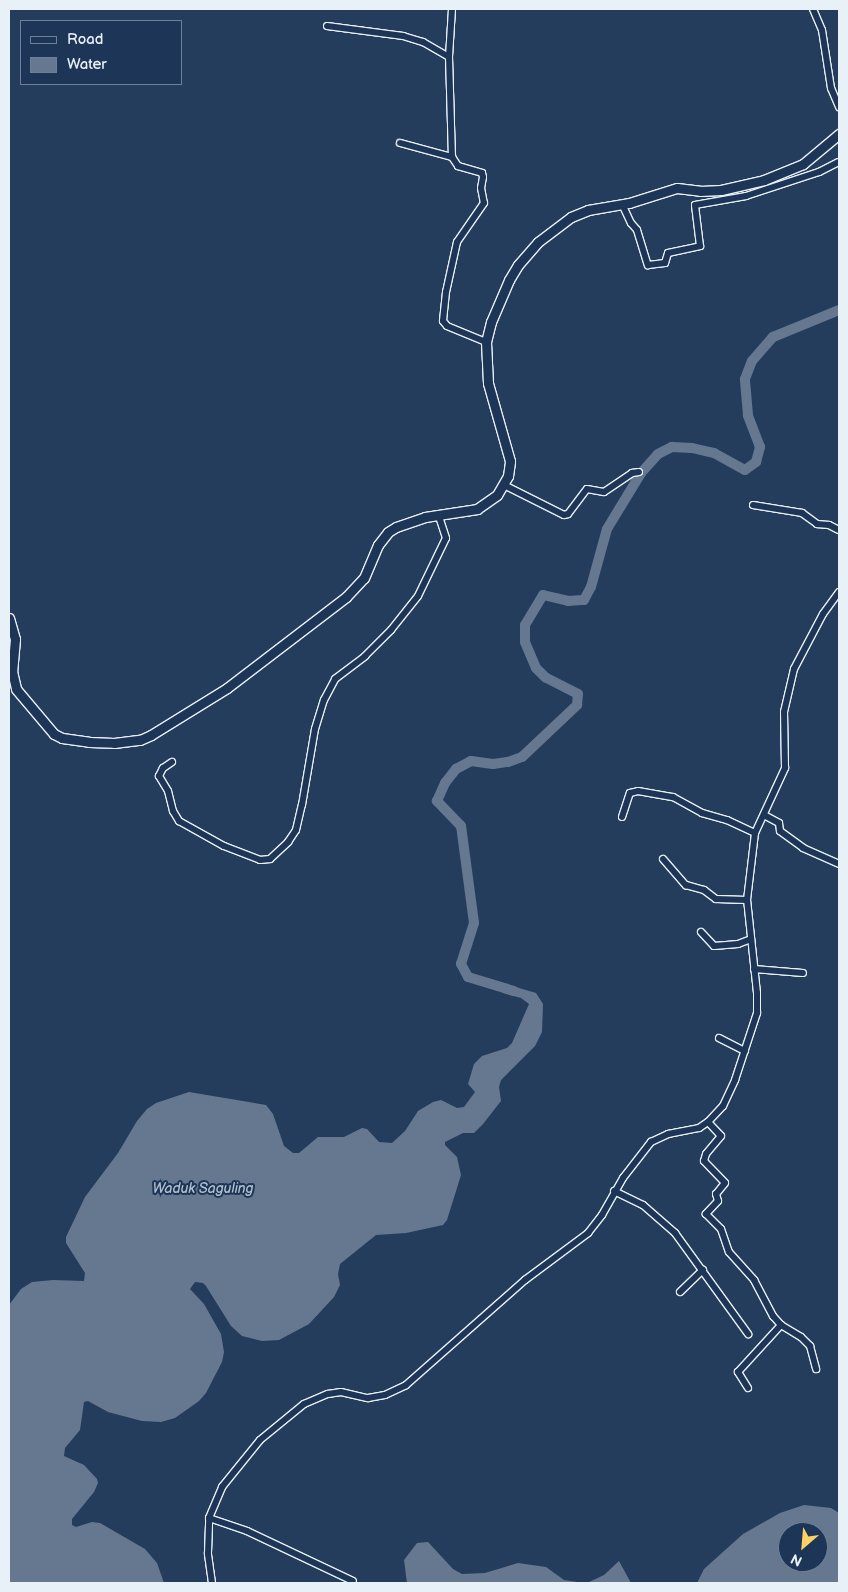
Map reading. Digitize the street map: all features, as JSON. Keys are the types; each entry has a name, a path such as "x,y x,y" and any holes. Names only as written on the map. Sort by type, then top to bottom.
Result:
{"main road":[{"path":"9,618 15,639 12,671 16,689 54,734 62,738 89,742 114,743 140,740 228,688 346,597 364,578 378,544 388,532 396,527 438,514 484,506 493,499 504,485 510,461 490,391 486,342 491,322 509,280 518,265 538,242 580,212 626,211 677,188 708,192 737,188 764,180 803,164 839,134"}],"street":[{"path":"452,9 449,57 452,157 458,166 482,173 481,188 484,203 457,242 446,292 443,321 447,326 486,342"},
{"path":"813,9 822,30 831,88 839,107"},
{"path":"327,26 404,36 422,42 449,57"},
{"path":"400,143 452,157"},
{"path":"626,211 636,230 648,265 665,263 668,252 700,246 695,205 746,196 819,172 839,162"},
{"path":"504,485 564,515 568,514 587,489 604,492 632,472 639,472"},
{"path":"753,505 802,513 817,524 829,525 839,530"},
{"path":"172,762 162,768 159,776 168,791 173,811 179,821 224,846 260,860 270,858 288,842 296,830 315,729 324,700 335,679 365,656 391,630 418,596 446,538 438,514"},
{"path":"212,1583 208,1553 210,1518 222,1487 260,1440 304,1404 334,1392 368,1398 385,1395 406,1385 525,1280 582,1238 602,1215 614,1191 655,1139 668,1134 690,1131 708,1122 723,1106 745,1051 757,1013 747,900 756,833 785,768 784,712 794,669 823,614 839,592"},
{"path":"622,817 627,800 635,791 673,797 702,813 727,820 756,833"},
{"path":"764,815 779,823 780,831 803,848 839,864"},
{"path":"663,859 686,886 704,890 716,899 747,900"},
{"path":"700,932 714,946 738,944 751,939"},
{"path":"754,968 803,973"},
{"path":"719,1038 745,1051"},
{"path":"708,1122 721,1136 706,1154 704,1161 725,1184 716,1194 718,1201 706,1214 721,1229 729,1252 754,1280 765,1303 781,1325 810,1346 816,1369"},
{"path":"614,1191 643,1205 665,1223 703,1270 748,1334"},
{"path":"680,1292 703,1270"},
{"path":"748,1388 738,1372 781,1325"},
{"path":"210,1518 247,1531 353,1581"}],"water":[{"name":"Waduk Saguling","path":"505,984 536,993 543,1004 542,1032 535,1046 501,1080 499,1087 501,1101 483,1124 474,1133 463,1133 445,1142 445,1145 457,1157 461,1175 447,1220 443,1225 406,1233 376,1235 340,1264 338,1274 340,1285 334,1297 309,1324 279,1340 262,1341 242,1336 231,1326 206,1286 203,1283 195,1282 190,1289 204,1304 221,1334 224,1352 222,1362 206,1393 199,1401 175,1418 161,1422 142,1421 108,1412 88,1401 84,1402 80,1430 65,1448 64,1456 84,1465 97,1479 98,1483 94,1492 72,1519 72,1525 76,1527 92,1522 100,1523 145,1549 157,1563 164,1583 9,1583 9,1305 21,1289 32,1282 53,1280 84,1281 85,1273 66,1243 66,1237 85,1197 118,1153 137,1121 147,1109 156,1103 189,1092 266,1105 273,1114 284,1146 293,1153 299,1153 318,1137 344,1137 362,1128 367,1129 379,1142 392,1143 405,1131 418,1111 433,1102 441,1100 457,1108 464,1107 475,1092 468,1084 474,1064 482,1056 507,1048 512,1043 529,1004 521,998 503,993 502,989"},
{"path":"804,1505 831,1508 839,1513 839,1583 697,1583 704,1569 743,1534 780,1513"},
{"path":"428,1542 453,1569 462,1574 485,1573 518,1563 546,1567 564,1580 584,1583 407,1583 404,1560 417,1543"},
{"path":"619,1561 631,1583 587,1583 604,1575"}],"waterway":[{"path":"514,991 468,977 461,964 474,923 461,826 437,801 445,783 456,769 471,761 493,764 508,762 522,757 577,705 578,694 546,678 536,668 525,642 525,625 543,595 568,601 584,600 591,587 607,529 641,473 658,454 672,447 692,448 714,453 745,470 756,462 760,447 748,415 745,379 752,361 773,337 839,310"}]}
